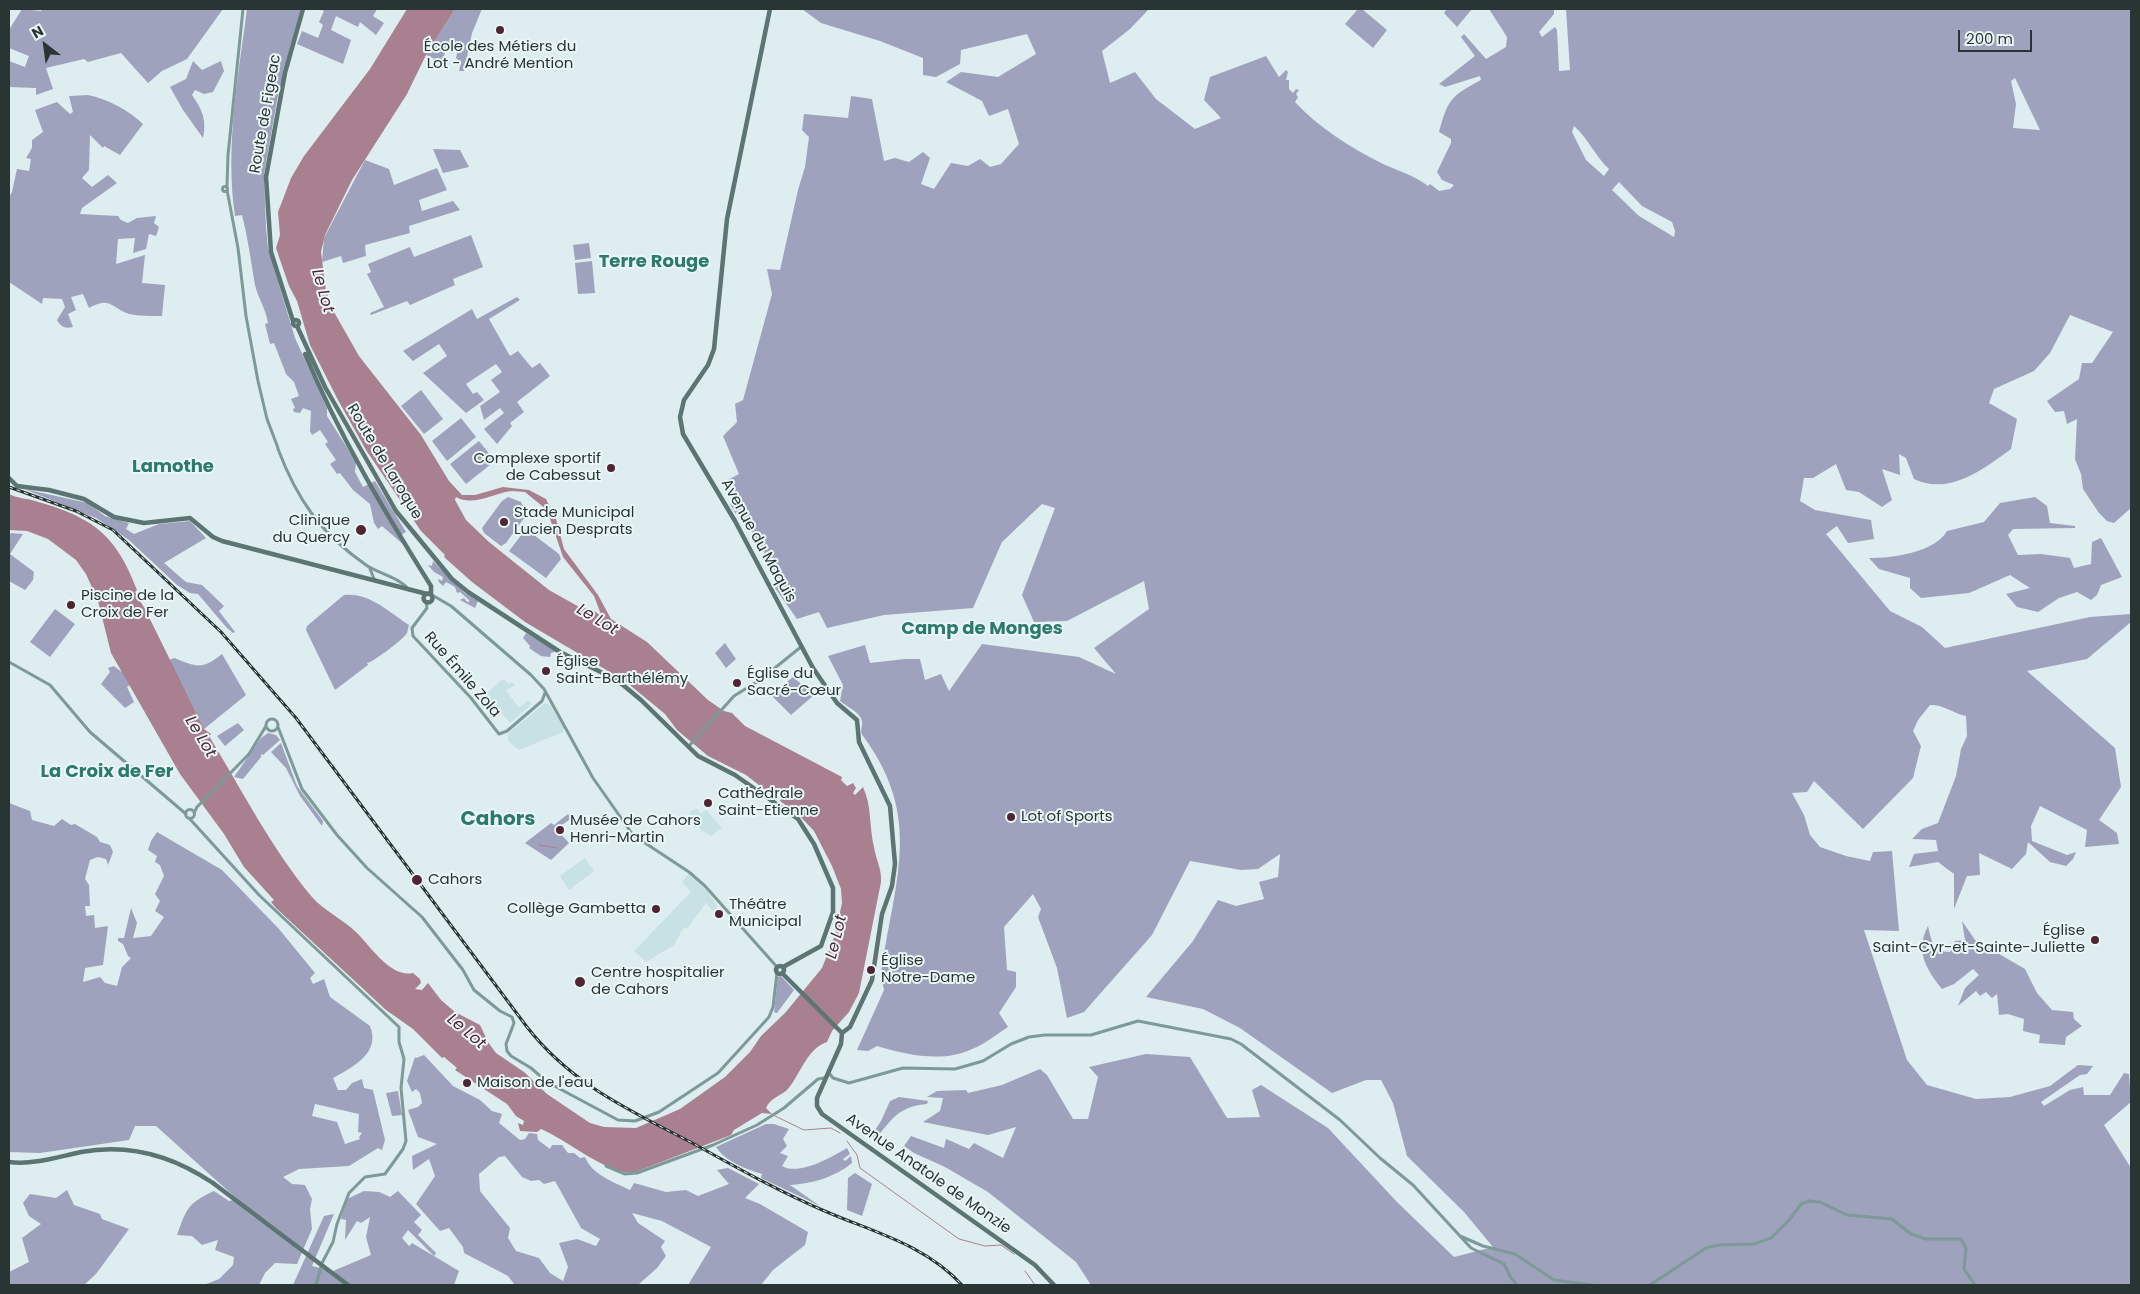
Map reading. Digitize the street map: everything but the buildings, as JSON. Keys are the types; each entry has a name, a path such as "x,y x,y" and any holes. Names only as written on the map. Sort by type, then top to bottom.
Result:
{"main road":[{"name":"Route de Figeac","path":"296,323 271,252 266,177 285,73 303,9"},
{"name":"Avenue du Maquis","path":"770,9 729,206 711,360 684,400 680,417 682,434 736,521 817,675 837,703 855,718 859,727 859,742 890,806 895,848 894,874 882,914 872,980 850,1027 842,1033"},
{"name":"Route de Laroque","path":"296,323 325,387 372,470 407,527 452,579 560,652 617,680 690,745 701,758 735,775 798,819 815,846 833,888 833,912 821,946 780,970"},
{"path":"9,478 17,486 49,490 84,499 114,517 144,522 190,518 213,537 222,541 410,590 428,597 431,586 365,476 332,413 296,323"},
{"path":"780,970 842,1033"},
{"name":"Avenue Anatole de Monzie","path":"842,1033 841,1044 824,1078 816,1103 826,1118 1035,1265 1054,1285"},
{"path":"9,1162 43,1161 80,1152 110,1149 126,1149 158,1156 185,1168 212,1184 348,1285"},
{"path":"212,1184 344,1285"}],"street":[{"path":"243,9 226,188 238,248 246,316 263,402 288,474 309,513 368,566 374,573 376,581"},
{"path":"368,566 401,583 410,590"},
{"path":"186,814 193,810 249,754 268,720 274,719 278,723 279,734 300,785 308,798 355,856 387,884 431,928 463,970 470,983 500,1012 506,1012 511,1015 514,1021 506,1044 507,1051 513,1057 531,1068 548,1082 618,1120 636,1121 647,1117 664,1109 718,1073 771,1012 780,970 689,872 633,835 593,778 545,692 512,657 451,606 428,597"},
{"name":"Rue Émile Zola","path":"428,597 427,608 412,630 415,639 470,698 499,734 506,731 542,700"},
{"path":"690,745 737,694 760,680 802,646"},
{"path":"9,662 50,685 90,732 196,823 259,895 370,1001 397,1023 400,1030 400,1042 404,1059 401,1088 406,1140 403,1149 388,1170 380,1176 365,1177 349,1193 337,1224 333,1242 322,1263 316,1285"},
{"path":"545,692 542,700 549,701 552,704"},
{"path":"266,726 279,734"},
{"path":"261,734 278,728"},
{"path":"177,806 193,810"},
{"path":"189,818 193,810"},
{"path":"193,810 196,823"},
{"path":"828,1073 833,1078 852,1082 898,1069 942,1069 970,1066 1027,1037 1091,1035 1129,1022 1231,1039 1241,1044 1344,1124 1413,1185 1477,1253 1504,1264 1511,1278 1518,1285"},
{"path":"606,1166 625,1174 637,1173 713,1146 773,1116 818,1078 824,1078"},
{"path":"1650,1285 1706,1248 1718,1245 1762,1242 1779,1231 1801,1204 1814,1201 1847,1215 1892,1219 1911,1234 1926,1240 1961,1239 1966,1248 1964,1269 1975,1285"},
{"path":"1459,1236 1515,1254 1554,1280 1593,1285"}],"shaded area":[{"path":"22,9 41,11 42,9 223,9 187,59 162,71 148,83 121,53 88,62 84,59 46,68 53,89 36,95 36,88 9,87 9,61 25,67 29,56 9,48 9,30"},
{"path":"247,9 301,9 278,95 264,174 268,248 295,338 327,408 327,416 356,462 355,472 363,487 375,481 406,532 399,536 405,546 382,526 378,529 374,523 370,504 353,490 340,473 337,474 330,464 336,460 325,444 328,442 320,430 312,435 310,431 311,411 303,408 300,413 294,412 293,409 295,408 291,399 299,396 294,382 286,374 274,343 270,344 265,324 268,323 267,318 255,285 242,215 235,216 232,190 231,164 234,112"},
{"path":"320,9 377,9 373,16 384,23 376,35 360,22 358,27 336,16 331,30 351,40 343,64 297,44 302,31 318,38 323,25 319,22 324,11"},
{"path":"455,9 482,9 472,33 464,71 459,71 461,63 456,58 458,48 447,46 444,56 447,61 446,64 426,55"},
{"path":"802,9 1149,9 1130,29 1102,51 1110,83 1135,72 1156,99 1195,129 1221,118 1204,100 1210,77 1266,56 1279,77 1286,70 1288,72 1286,80 1289,80 1289,89 1293,93 1296,89 1299,90 1296,94 1298,97 1295,102 1325,129 1371,158 1412,176 1428,186 1430,184 1439,191 1450,189 1454,185 1442,180 1437,172 1451,143 1451,139 1439,132 1445,112 1448,105 1457,95 1481,80 1480,76 1445,87 1439,84 1475,56 1461,37 1464,34 1486,59 1506,47 1507,37 1489,9 1554,9 1554,14 1539,32 1542,37 1555,27 1557,30 1559,71 1570,70 1566,9 2131,9 2131,508 2114,523 2107,521 2099,513 2083,489 2081,474 2075,459 2077,419 2067,424 2064,411 2055,412 2047,401 2079,379 2082,363 2092,363 2113,332 2070,315 2050,353 2034,371 1994,389 1989,403 2017,419 2011,449 1989,465 1966,478 1953,482 1927,483 1914,479 1906,458 1899,454 1900,475 1882,469 1892,500 1882,507 1859,492 1846,490 1836,464 1813,478 1804,478 1800,501 1815,510 1871,520 1874,539 1848,543 1837,526 1826,534 1890,611 1922,627 1945,648 2090,617 2131,614 2131,622 2087,659 2027,671 2115,748 2121,787 2099,820 2117,833 2119,844 2085,847 2087,830 2040,806 2031,826 2032,841 2067,855 2076,852 2073,859 2066,866 2050,862 2028,842 2026,854 2012,869 1979,853 1980,875 1967,876 1954,909 1954,874 1938,862 1909,867 1914,854 1938,851 1936,840 1912,839 1922,829 1938,823 1956,776 1961,749 1967,736 1966,716 1934,705 1930,705 1918,720 1913,731 1921,746 1913,778 1863,829 1814,781 1807,792 1792,793 1804,815 1810,835 1820,847 1846,856 1870,861 1873,852 1892,851 1899,931 1864,930 1907,1060 1927,1085 1976,1099 2010,1097 2050,1086 2078,1065 2093,1066 2087,1074 2080,1075 2041,1102 2044,1106 2070,1090 2083,1087 2084,1095 2110,1095 2124,1073 2129,1074 2131,1102 2104,1125 2131,1168 2131,1285 1091,1285 1076,1262 988,1192 904,1146 911,1136 944,1148 946,1139 969,1149 974,1143 1003,1158 1016,1127 988,1135 923,1122 940,1111 943,1098 927,1097 937,1091 966,1090 968,1093 1002,1085 1040,1069 1047,1075 1073,1119 1088,1119 1098,1077 1089,1067 1146,1054 1190,1057 1227,1118 1260,1117 1252,1090 1261,1085 1328,1128 1397,1202 1454,1257 1493,1247 1464,1212 1407,1156 1393,1103 1381,1080 1366,1080 1332,1093 1240,1028 1203,1009 1146,997 1193,941 1218,900 1236,906 1264,899 1259,882 1278,877 1280,854 1258,869 1241,870 1190,861 1152,935 1084,1012 1067,1018 1057,968 1038,917 1041,909 1033,894 1004,927 1007,970 1016,972 1016,987 999,1013 1008,1027 977,1047 949,1056 913,1055 877,1046 868,1051 857,1050 884,990 881,975 897,881 900,852 899,824 894,796 882,767 862,734 861,718 856,712 840,701 843,685 828,656 865,645 870,663 920,659 925,680 941,674 949,691 982,644 1079,657 1116,674 1094,648 1149,609 1144,581 1067,621 1034,622 1022,595 1055,508 1042,504 1002,542 973,608 884,615 827,628 819,612 797,619 775,588 782,583 742,515 736,514 730,504 736,497 726,481 739,474 723,436 737,422 735,404 743,400 772,294 767,269 780,270 805,167 809,137 802,130 804,114 848,118 851,96 872,99 884,161 895,158 909,162 923,152 930,158 921,184 934,189 951,163 968,166 980,159 990,167 1001,164 1019,144 1008,109 989,116 982,101 946,82 961,72 998,77 1036,54 1027,34 961,50 960,64 936,77 923,75 923,58 880,41 821,23","holes":["2015,78 2040,130 2013,128 2016,104 2011,81","1574,126 1609,169 1604,176 1586,160 1572,132","1619,182 1642,206 1672,222 1675,231 1674,237 1639,216 1612,190"]},
{"path":"1358,9 1362,9 1387,30 1373,48 1345,24"},
{"path":"1447,9 1472,9 1457,27 1444,13"},
{"path":"193,61 202,70 221,61 224,71 213,92 204,94 195,90 192,95 203,115 203,138 183,110 170,87 186,79"},
{"path":"88,95 103,99 117,106 143,124 120,155 104,146 103,148 90,135 89,170 82,178 92,187 108,175 117,183 82,208 80,214 118,216 121,220 128,223 137,218 156,216 154,223 159,227 156,236 149,234 146,249 133,253 135,238 118,239 116,264 145,255 142,283 165,285 162,316 129,314 107,303 89,308 83,294 71,297 76,310 68,314 73,327 65,328 57,320 65,307 62,299 43,298 42,304 9,282 9,197 12,192 17,169 29,171 31,159 26,158 32,148 32,140 43,132 35,110 57,102 70,114 73,112 69,96"},
{"path":"433,149 460,150 469,167 443,173"},
{"path":"365,160 389,169 394,185 437,168 447,190 419,200 422,211 453,201 460,210 409,226 410,233 365,245 366,256 343,263 341,256 322,262 324,238"},
{"path":"471,235 483,267 453,279 455,285 410,305 407,301 371,315 370,313 384,307 367,274 371,272 368,264 410,247 414,257"},
{"path":"589,243 591,258 575,260 573,245"},
{"path":"592,261 595,293 578,294 575,263"},
{"path":"517,297 520,300 489,319 510,356 518,351 532,368 540,363 550,376 517,402 524,412 510,423 512,426 497,444 484,429 504,413 500,408 484,420 480,406 500,392 491,380 502,372 496,364 466,384 473,394 477,392 484,400 466,413 423,373 447,356 439,344 413,361 403,351 472,309 477,319"},
{"path":"421,390 443,419 424,434 401,406"},
{"path":"461,418 476,437 447,461 432,441"},
{"path":"479,441 495,461 466,484 450,464"},
{"path":"24,489 88,503 105,516 129,523 126,529 134,534 159,524 190,521 206,538 164,563 186,582 202,585 224,606 219,611 235,632 233,633 227,628 198,594 190,593 177,585 129,540 96,518"},
{"name":"Stade Municipal Lucien Desprats","path":"508,497 521,502 527,514 506,543 501,546 484,533 482,528 502,501"},
{"path":"2035,497 2047,506 2050,523 2075,526 2075,528 2013,529 2008,535 2018,555 2041,554 2070,558 2074,568 2091,564 2092,542 2101,538 2122,577 2101,585 2097,595 2091,600 2077,592 2059,598 2038,612 2017,607 2006,594 2030,588 2010,575 1969,593 1921,598 1910,588 1910,578 1879,569 1869,558 1889,557 1923,549 1941,538 1947,531 1984,522 2000,503"},
{"path":"526,529 559,554 561,559 546,578 509,551"},
{"path":"11,533 23,534 10,554 34,572 33,580 25,590 9,581 9,537"},
{"path":"433,561 465,593 478,601 475,608 460,600 464,598 467,602 470,601 460,592 457,593 455,587 446,582 443,586 438,581 439,579 442,581 443,577 434,572 428,565 432,566"},
{"path":"344,595 353,595 370,600 409,625 407,633 401,640 367,663 368,665 335,690 306,630 307,626"},
{"path":"55,609 75,624 50,657 30,642"},
{"path":"526,633 557,651 551,653 550,657 541,656 529,648 530,646 523,638"},
{"path":"725,643 736,659 726,668 715,653"},
{"path":"222,654 246,695 204,729 169,660 174,658 194,665 204,665"},
{"path":"114,666 123,673 130,685 127,687 134,702 125,708 101,684 110,672 108,668"},
{"path":"793,677 814,695 791,715 771,695"},
{"path":"503,679 509,684 512,682 515,685 506,690 519,708 528,700 532,704 510,723 490,698 485,702 481,698"},
{"path":"545,703 550,705 564,728 563,732 519,750 508,741 508,734"},
{"path":"238,723 244,730 225,746 217,736"},
{"path":"268,733 276,735 280,740 263,755 261,754 261,757 243,779 234,777 261,738"},
{"path":"281,743 297,786 323,821 322,826 300,796 286,768 271,752"},
{"path":"9,803 30,811 32,820 54,826 62,819 71,825 75,824 97,837 100,842 110,845 113,852 108,865 106,859 98,857 90,860 85,879 89,885 90,906 85,906 86,916 94,915 95,928 108,926 103,965 85,968 83,982 100,977 105,983 117,986 122,967 131,958 128,956 123,944 118,941 118,938 124,938 131,908 137,923 133,938 151,936 164,917 155,911 160,901 155,894 164,876 160,865 155,862 157,856 148,850 157,832 222,870 279,929 315,973 310,978 313,984 324,979 330,997 370,1026 372,1044 368,1051 356,1064 333,1078 338,1090 346,1090 352,1083 362,1079 364,1088 373,1090 385,1140 382,1150 378,1148 349,1166 299,1169 283,1177 292,1184 305,1185 312,1199 310,1209 312,1229 297,1264 275,1263 265,1273 259,1285 204,1285 219,1279 233,1265 234,1257 215,1250 218,1240 202,1245 192,1236 177,1235 180,1226 189,1208 198,1200 214,1191 229,1201 237,1199 156,1126 135,1126 129,1140 40,1153 9,1152","holes":["315,1104 359,1114 358,1132 362,1133 359,1137 360,1139 345,1144 337,1122 312,1116"]},
{"path":"696,808 701,814 706,810 722,828 711,836 700,829 689,813"},
{"path":"568,814 572,818 556,829 569,843 551,860 525,843 551,823 554,825"},
{"path":"585,858 594,871 569,890 560,876"},
{"path":"688,874 707,891 718,907 713,911 706,903 687,929 684,927 674,945 646,962 634,951 691,892 682,882"},
{"path":"1962,921 1975,940 2025,969 2037,993 2052,1010 2073,1012 2074,1019 2082,1026 2066,1037 2065,1045 2039,1043 2040,1035 2023,1031 2024,1019 2008,1014 1999,1015 1997,994 1992,998 1986,992 1980,996 1976,991 1958,1006 1965,988 1979,975 1973,969 1954,984 1942,989 1931,974 1924,959 1922,944 1924,935 1928,926 1936,947 1950,952 1955,941 1965,940"},
{"path":"781,976 794,990 777,1013 774,1012 778,977"},
{"path":"424,1055 453,1086 480,1100 492,1111 502,1114 499,1123 520,1140 525,1139 529,1133 537,1134 538,1140 550,1149 552,1145 562,1145 568,1153 574,1153 580,1158 585,1157 593,1169 604,1177 630,1190 634,1183 666,1192 686,1190 698,1196 729,1184 717,1170 728,1168 759,1184 745,1198 760,1204 808,1232 805,1245 773,1270 761,1285 688,1285 711,1247 662,1221 632,1213 638,1223 665,1241 661,1247 666,1256 657,1268 638,1285 515,1285 508,1276 464,1253 463,1247 449,1228 440,1231 416,1204 435,1176 429,1159 413,1170 412,1156 437,1144 418,1137 408,1110 418,1107 422,1103 420,1093 416,1089 412,1092 407,1081 416,1058","holes":["505,1156 522,1177 531,1181 539,1180 544,1184 555,1181 581,1228 600,1239 596,1246 577,1239 559,1243 568,1267 563,1281 550,1273 539,1258 516,1251 508,1238 510,1228 480,1191 479,1174 499,1157"]},
{"path":"398,1091 402,1115 392,1116 386,1093"},
{"path":"899,1097 928,1101 927,1104 918,1105 897,1115 886,1125 876,1139 871,1136 881,1121 890,1101"},
{"path":"766,1124 774,1124 789,1129 783,1139 787,1146 780,1153 788,1156 782,1166 797,1169 806,1167 847,1148 850,1154 843,1159 845,1161 851,1156 852,1163 845,1168 823,1179 790,1185 820,1206 761,1178 762,1174 749,1170 725,1157 716,1147"},
{"path":"855,1173 872,1184 862,1216 847,1210 848,1178"},
{"path":"67,1190 74,1205 100,1214 102,1219 129,1229 96,1274 84,1285 9,1285 9,1272 29,1262 22,1238 41,1224 29,1216 23,1203 30,1194 56,1198"},
{"path":"364,1191 379,1192 390,1197 398,1191 421,1215 414,1222 422,1230 418,1235 436,1253 434,1256 408,1230 402,1238 409,1246 412,1243 459,1271 454,1285 293,1285 324,1216 334,1214 312,1266 333,1271 371,1255 366,1237 370,1217 361,1223 357,1221 345,1240 346,1220 341,1219 347,1199"}],"water":[{"name":"Le Lot","path":"407,9 455,9 426,55 407,94 352,180 325,235 321,252 326,291 334,312 359,356 421,435 449,481 462,495 475,495 503,487 529,490 546,499 556,519 564,549 598,595 611,619 647,642 708,700 724,711 732,713 745,726 842,777 841,780 847,786 853,783 856,788 853,793 855,795 863,787 868,802 872,839 881,873 881,882 859,993 849,1012 832,1031 827,1042 814,1050 787,1090 773,1099 768,1105 766,1108 772,1114 762,1113 734,1130 731,1135 633,1173 598,1162 541,1129 537,1132 520,1131 518,1123 523,1125 524,1121 516,1116 507,1104 455,1070 457,1068 444,1057 442,1058 413,1029 386,1010 276,908 271,902 274,900 244,867 224,834 180,774 111,653 98,601 86,574 76,560 48,539 27,531 9,530 9,494 55,507 72,514 100,530 111,541 129,571 137,590 135,592 204,729 211,734 209,736 270,839 312,897 322,907 352,928 389,966 397,971 413,973 420,979 421,983 415,989 422,990 428,983 441,1000 455,1012 480,1025 496,1053 524,1072 547,1094 590,1123 604,1127 636,1128 680,1109 725,1077 750,1052 761,1036 785,1013 822,968 835,935 842,903 841,889 832,866 814,831 798,814 780,801 783,795 776,792 773,796 746,775 708,756 677,730 665,714 625,681 525,622 472,582 444,557 445,555 421,531 366,450 310,345 297,301 289,286 276,248 280,235 278,212 291,178 304,156 370,69","holes":["505,492 525,492 547,510 563,557 594,596 602,617 592,609 581,608 549,590 489,542 466,520 455,500 456,497 469,501"]}],"waterway":[{"path":"539,845 557,848"},
{"path":"775,1116 804,1130 831,1128 840,1133"},
{"path":"847,1141 857,1155 860,1168 959,1239 985,1246 1001,1245 1014,1254"},
{"path":"1025,1271 1035,1285"}],"railway":[{"path":"9,487 76,511 113,530 221,632 296,718 527,1027 564,1066 627,1108 761,1180 810,1205 899,1241 916,1250 948,1271 962,1285"}],"place":[{"name":"École des Métiers du Lot - André Mention","path":"500,30"},
{"name":"Complexe sportif de Cabessut","path":"611,468"},
{"name":"Stade Municipal Lucien Desprats","path":"504,522"},
{"name":"Clinique du Quercy","path":"361,530"},
{"name":"Piscine de la Croix de Fer","path":"71,605"},
{"name":"Église Saint-Barthélémy","path":"546,671"},
{"name":"Église du Sacré-Cœur","path":"737,683"},
{"name":"Cathédrale Saint-Etienne","path":"708,803"},
{"name":"Lot of Sports","path":"1011,817"},
{"name":"Musée de Cahors Henri-Martin","path":"560,830"},
{"name":"Cahors","path":"417,880"},
{"name":"Collège Gambetta","path":"656,909"},
{"name":"Théâtre Municipal","path":"719,914"},
{"name":"Église Saint-Cyr-et-Sainte-Juliette","path":"2095,940"},
{"name":"Église Notre-Dame","path":"871,970"},
{"name":"Centre hospitalier de Cahors","path":"580,982"},
{"name":"Maison de l'eau","path":"467,1083"}],"district":[{"name":"Terre Rouge","path":"654,262"},
{"name":"Lamothe","path":"173,467"},
{"name":"Camp de Monges","path":"982,629"},
{"name":"La Croix de Fer","path":"107,772"},
{"name":"Cahors","path":"498,820"}]}
